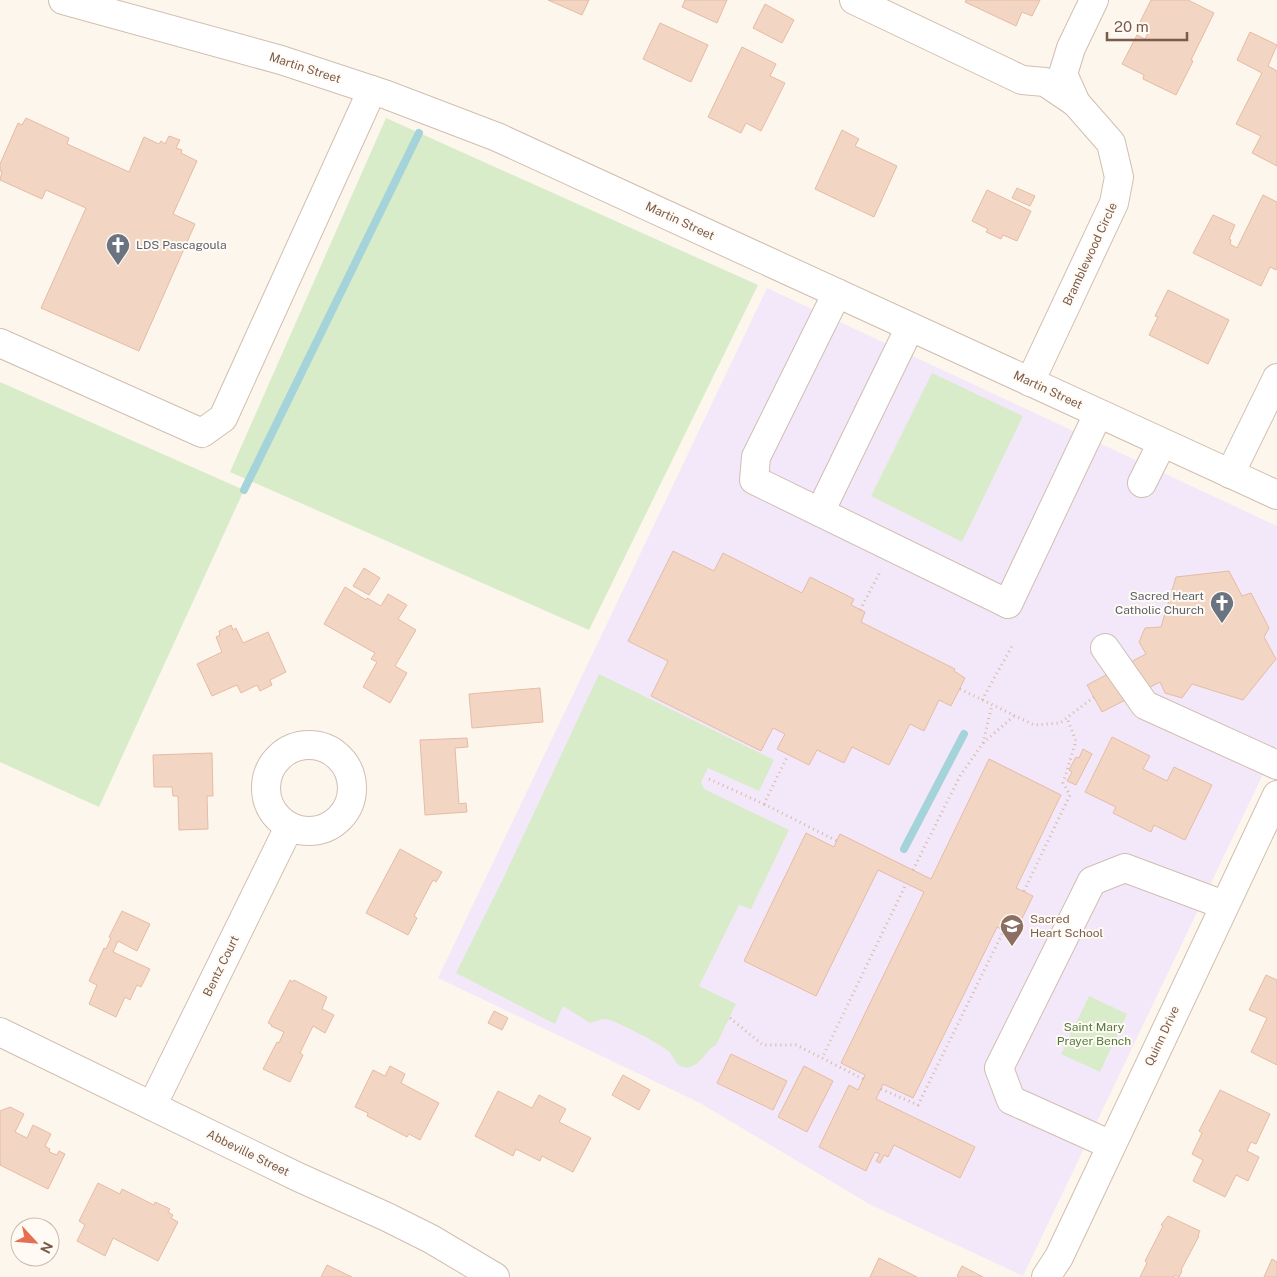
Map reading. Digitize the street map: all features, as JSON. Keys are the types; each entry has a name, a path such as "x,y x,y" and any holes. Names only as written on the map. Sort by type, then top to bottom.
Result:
{"street":[{"name":"Martin Street","path":"63,0 93,4 281,60 372,90 497,137 1277,495"},
{"name":"Bramblewood Circle","path":"854,0 1022,80 1054,78 1111,143 1119,177 1114,203 1030,382"},
{"path":"1054,78 1094,0"},
{"path":"0,343 202,433 223,418 372,90"},
{"path":"837,293 756,457 754,480 1008,604 1098,414"},
{"path":"820,512 910,326"},
{"path":"1230,474 1277,378"},
{"path":"1142,483 1162,443"},
{"path":"1105,648 1145,705 1277,765"},
{"name":"Quinn Drive","path":"1046,1277 1059,1257 1277,794"},
{"name":"Bentz Court","path":"152,1106 289,826"},
{"path":"1111,1145 1012,1100 999,1068 1092,881 1125,868 1224,905"},
{"name":"Abbeville Street","path":"0,1032 431,1239 495,1277"}],"path":[{"path":"860,610 882,567"},
{"path":"982,700 1012,646"},
{"path":"960,689 1034,725 1060,723 1094,697"},
{"path":"983,743 992,705"},
{"path":"913,870 960,776 983,743 1014,716"},
{"path":"1024,892 1070,795 1063,783 1076,741 1067,718"},
{"path":"764,804 788,755"},
{"path":"709,779 837,841"},
{"path":"822,1058 906,884"},
{"path":"881,1089 918,1105 1004,930"},
{"path":"730,1018 763,1045 796,1044 863,1079"}],"shaded area":[{"path":"767,288 1277,526 1277,745 1023,1276 869,1204 700,1103 438,978"}],"green space":[{"path":"386,118 758,285 589,630 230,472"},
{"path":"932,373 1023,416 962,542 871,496"},
{"path":"0,382 244,490 99,807 0,762"},
{"path":"599,674 774,760 759,791 708,768 701,782 704,789 789,830 751,909 739,905 699,986 736,1004 716,1045 698,1063 690,1067 679,1065 663,1047 610,1020 602,1019 590,1023 563,1006 555,1024 456,973 503,879"},
{"name":"Saint Mary Prayer Bench","path":"1089,996 1127,1014 1100,1072 1061,1054"}],"building":[{"path":"548,0 589,0 582,15"},
{"path":"685,0 727,0 717,23 682,7"},
{"path":"966,0 1040,0 1032,16 1022,12 1016,26 965,2"},
{"path":"1151,0 1188,0 1214,13 1176,95 1143,79 1144,75 1122,64 1137,35 1145,39 1148,33 1137,28"},
{"path":"765,4 794,20 782,43 753,28"},
{"path":"660,23 708,45 691,82 643,59"},
{"path":"1250,32 1277,45 1268,66 1277,71 1277,166 1252,153 1261,136 1236,124 1262,73 1237,60"},
{"path":"742,47 776,64 770,76 785,83 761,131 746,123 741,133 708,117"},
{"name":"LDS Pascagoula","path":"26,118 69,138 67,144 129,172 144,137 159,144 161,141 165,144 169,136 180,140 176,148 182,150 181,153 197,161 173,214 195,224 139,351 41,308 86,208 46,190 42,199 0,180 2,171 0,171 0,164 18,123 22,125"},
{"path":"842,130 859,139 855,146 897,166 874,217 815,189"},
{"path":"1017,188 1035,196 1030,206 1012,198"},
{"path":"987,190 1031,211 1017,241 1003,235 1001,239 986,232 988,229 972,221"},
{"path":"1263,195 1277,202 1277,269 1270,267 1261,286 1193,253 1213,215 1235,225 1229,239 1231,240 1230,244 1237,248"},
{"path":"1168,290 1229,320 1208,364 1149,335 1158,317 1155,316"},
{"path":"673,551 714,571 723,553 802,593 810,577 854,599 851,605 865,612 861,622 955,669 954,671 965,678 951,706 939,700 924,731 910,724 889,765 852,747 844,763 817,750 809,765 777,749 785,734 773,728 761,751 651,696 668,661 628,641"},
{"path":"364,568 380,578 369,595 353,586"},
{"path":"1229,571 1242,596 1251,593 1269,628 1264,637 1276,659 1243,700 1192,684 1182,698 1165,693 1160,682 1102,712 1087,685 1146,654 1139,642 1145,628 1161,627 1176,577"},
{"path":"345,587 366,600 367,598 381,606 388,594 407,605 398,619 416,630 395,666 407,673 390,703 363,687 377,662 371,659 375,653 324,624"},
{"path":"231,625 233,630 236,628 243,643 268,632 286,672 270,680 272,685 260,691 257,685 241,693 237,685 212,696 197,664 222,652 216,637 220,635 219,631"},
{"path":"540,688 543,722 472,728 469,694"},
{"path":"1112,737 1150,756 1143,769 1167,781 1174,767 1212,785 1185,840 1154,825 1151,832 1113,813 1116,807 1085,792"},
{"path":"467,738 468,747 455,748 459,804 466,803 467,812 425,815 420,740"},
{"path":"1083,749 1092,754 1076,785 1067,781 1072,772 1069,770 1076,757 1079,758"},
{"path":"212,753 213,796 207,796 208,829 179,830 178,796 173,796 172,787 154,787 153,755"},
{"path":"989,759 1061,795 1016,888 1033,896 1014,935 997,927 913,1098 883,1084 876,1099 975,1147 960,1178 894,1145 888,1157 884,1155 880,1163 876,1161 880,1154 875,1152 866,1171 819,1147 849,1085 858,1090 865,1075 841,1063 924,892 878,870 816,996 744,961 806,833 834,847 840,834 931,879"},
{"path":"400,849 442,872 436,882 433,880 414,916 417,918 408,935 366,913"},
{"path":"122,911 150,924 137,951 118,941 113,952 150,969 141,987 137,985 130,1000 125,997 116,1017 89,1004 97,985 89,981 104,948 106,949 111,938 109,937"},
{"path":"1266,975 1277,980 1277,1065 1251,1052 1267,1018 1249,1010"},
{"path":"290,980 293,982 294,980 327,997 322,1009 334,1015 325,1033 313,1026 300,1053 303,1055 290,1082 263,1069 284,1032 268,1023"},
{"path":"494,1011 508,1018 502,1030 488,1023"},
{"path":"731,1054 787,1081 773,1110 717,1083"},
{"path":"390,1066 405,1074 401,1083 439,1103 420,1140 409,1134 407,1137 367,1116 368,1113 355,1107 373,1070 385,1076"},
{"path":"804,1066 833,1081 807,1132 778,1117"},
{"path":"623,1075 650,1090 639,1110 612,1095"},
{"path":"1220,1090 1270,1114 1256,1144 1251,1142 1247,1151 1259,1157 1248,1181 1236,1175 1225,1197 1193,1181 1203,1160 1192,1154 1202,1133 1199,1131"},
{"path":"498,1091 532,1108 539,1095 566,1109 559,1122 591,1138 573,1172 542,1156 540,1161 516,1149 513,1156 475,1136"},
{"path":"10,1107 24,1114 15,1132 27,1138 33,1125 51,1134 45,1146 50,1149 49,1152 57,1155 59,1151 65,1154 48,1189 0,1165 0,1111"},
{"path":"98,1183 120,1194 122,1189 154,1205 155,1202 170,1209 168,1212 173,1215 171,1218 178,1222 158,1261 113,1238 105,1256 77,1241 85,1225 79,1221"},
{"path":"1168,1216 1200,1231 1199,1236 1179,1277 1175,1275 1174,1277 1140,1277 1147,1263 1145,1261 1163,1226 1161,1225"},
{"path":"879,1258 917,1277 870,1277"},
{"path":"1272,1259 1277,1262 1277,1277 1264,1277"},
{"path":"327,1265 352,1277 321,1277"},
{"path":"962,1266 983,1277 957,1276"}],"waterway":[{"path":"244,490 419,133"},
{"path":"904,849 964,734"}],"place":[{"name":"LDS Pascagoula","path":"118,266"},
{"name":"Sacred Heart Catholic Church","path":"1222,624"},
{"name":"Sacred Heart School","path":"1012,947"}]}
